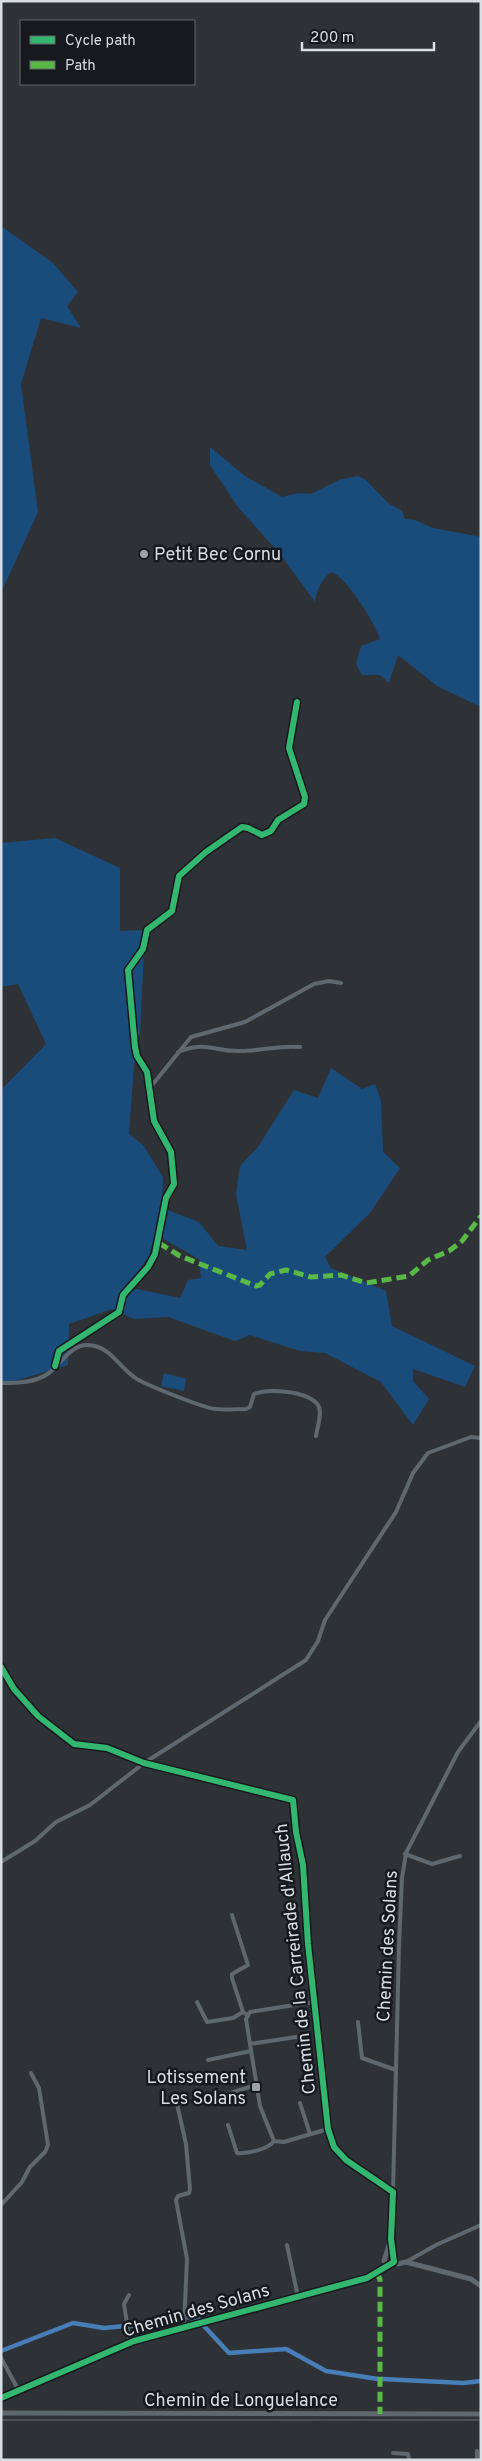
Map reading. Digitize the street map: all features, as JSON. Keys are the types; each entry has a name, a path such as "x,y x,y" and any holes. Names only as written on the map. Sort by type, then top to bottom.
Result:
{"street":[{"path":"55,1366 60,1351 119,1312 124,1295 148,1267 157,1248 166,1198 174,1184 171,1152 154,1121 147,1072 137,1056 135,1047 128,970 143,949 148,930 172,911 179,876 206,852 242,827 262,835 271,831 278,820 304,804 305,798 289,748 297,702"},
{"path":"149,1089 191,1037 245,1022 314,984 329,981 341,983"},
{"path":"178,1052 193,1046 206,1045 219,1050 238,1052 300,1047"},
{"path":"1,1382 24,1383 36,1379 49,1372 75,1349 89,1345 111,1354 134,1378 214,1409 246,1409 250,1407 254,1394 273,1390 309,1399 318,1404 320,1411 316,1436"},
{"path":"1,1862 35,1841 56,1822 90,1805 144,1763 306,1660 318,1641 325,1620 396,1512 413,1473 428,1453 471,1437 481,1438"},
{"name":"Chemin de la Carreirade d'Allauch","path":"1,1667 14,1689 38,1716 74,1744 107,1748 144,1763 293,1800 296,1832 303,1865 302,1872 314,2002 328,2129 334,2147 346,2160 393,2192"},
{"name":"Chemin des Solans","path":"393,2192 399,1946 405,1854 458,1752 481,1720"},
{"path":"405,1854 432,1864 460,1856"},
{"path":"232,1915 248,1965 232,1974 243,2012 247,2015 260,2106 274,2140"},
{"path":"197,2002 207,2022 234,2018 243,2012"},
{"path":"247,2015 256,2011 314,2002"},
{"path":"358,2022 362,2058 396,2070"},
{"path":"250,2044 296,2036 300,2038"},
{"path":"208,2060 251,2051"},
{"path":"1,2205 22,2182 30,2167 45,2152 48,2145 39,2088 31,2073"},
{"path":"220,2096 256,2085"},
{"path":"300,2103 310,2134"},
{"path":"177,2104 186,2144 190,2189 190,2193 178,2196 176,2200 187,2259 184,2326"},
{"path":"228,2125 237,2153 271,2145 274,2140"},
{"path":"274,2140 284,2142 328,2129"},
{"path":"384,2259 389,2266 394,2260 391,2239 393,2192"},
{"path":"384,2259 388,2255 398,2264 406,2262 436,2245 481,2224"},
{"path":"376,2273 384,2259 391,2239"},
{"path":"287,2246 298,2297"},
{"path":"406,2262 470,2279 481,2286"},
{"name":"Chemin des Solans","path":"1,2398 130,2343 184,2326 367,2278 389,2266"},
{"path":"129,2295 124,2304 130,2343"},
{"path":"1,2358 19,2391"},
{"name":"Chemin de Longuelance","path":"1,2413 481,2414"},
{"path":"477,2451 477,2460"},
{"path":"393,2453 408,2454 409,2460"}],"shaded area":[{"path":"1,226 53,263 78,292 67,306 81,328 41,318 21,384 38,512 1,593"},
{"path":"210,447 245,476 282,497 298,493 311,494 339,480 358,476 366,480 388,503 402,511 405,519 415,520 433,528 481,537 481,707 437,686 398,655 389,683 380,675 362,675 356,664 361,646 380,639 359,601 344,582 331,572 320,586 315,602 280,554 238,507 210,465"},
{"path":"55,838 120,868 120,931 145,930 140,1033 134,1065 129,1134 143,1145 163,1177 162,1208 199,1222 218,1246 247,1250 236,1194 240,1166 258,1147 294,1090 318,1098 331,1068 362,1089 375,1084 381,1101 383,1152 400,1168 370,1213 325,1257 331,1268 386,1291 392,1326 475,1366 465,1387 413,1369 413,1381 429,1399 413,1425 381,1382 325,1353 300,1351 250,1335 235,1341 168,1317 134,1319 112,1309 69,1324 68,1365 1,1385 1,1090 46,1044 18,984 1,987 1,843","holes":["155,1234 199,1259 201,1278 188,1280 180,1298 137,1289 122,1295 149,1256"]},
{"path":"164,1373 186,1379 184,1391 161,1386"}],"waterway":[{"path":"129,2326 153,2324 182,2317"},
{"path":"187,2317 200,2320"},
{"path":"1,2351 73,2323 104,2328 125,2326"},
{"path":"203,2325 229,2353 286,2349 326,2371 378,2379"},
{"path":"382,2379 463,2383 481,2381"}],"tram line":[{"path":"1,2420 481,2420"}],"marked path":[{"path":"159,1243 180,1256 256,1286 260,1285 270,1274 286,1270 311,1277 341,1275 366,1283 409,1276 428,1260 449,1251 462,1241 481,1216"},
{"path":"376,2273 380,2279 380,2414"}],"cycle path":[{"path":"55,1366 59,1351 119,1312 123,1295 148,1267 155,1254 166,1198 174,1184 171,1152 154,1121 147,1072 137,1056 135,1047 128,970 143,949 147,930 172,911 179,876 206,852 242,827 262,835 271,831 278,820 304,804 305,797 289,748 297,702"},
{"path":"1,1667 14,1689 38,1716 74,1744 107,1748 144,1763 293,1800 296,1832 303,1865 308,1944 328,2129 334,2147 346,2160 393,2192 391,2239 394,2262 367,2278 134,2341 1,2398"}],"place":[{"name":"Petit Bec Cornu","path":"144,554"},
{"name":"Lotissement Les Solans","path":"256,2087"}]}
